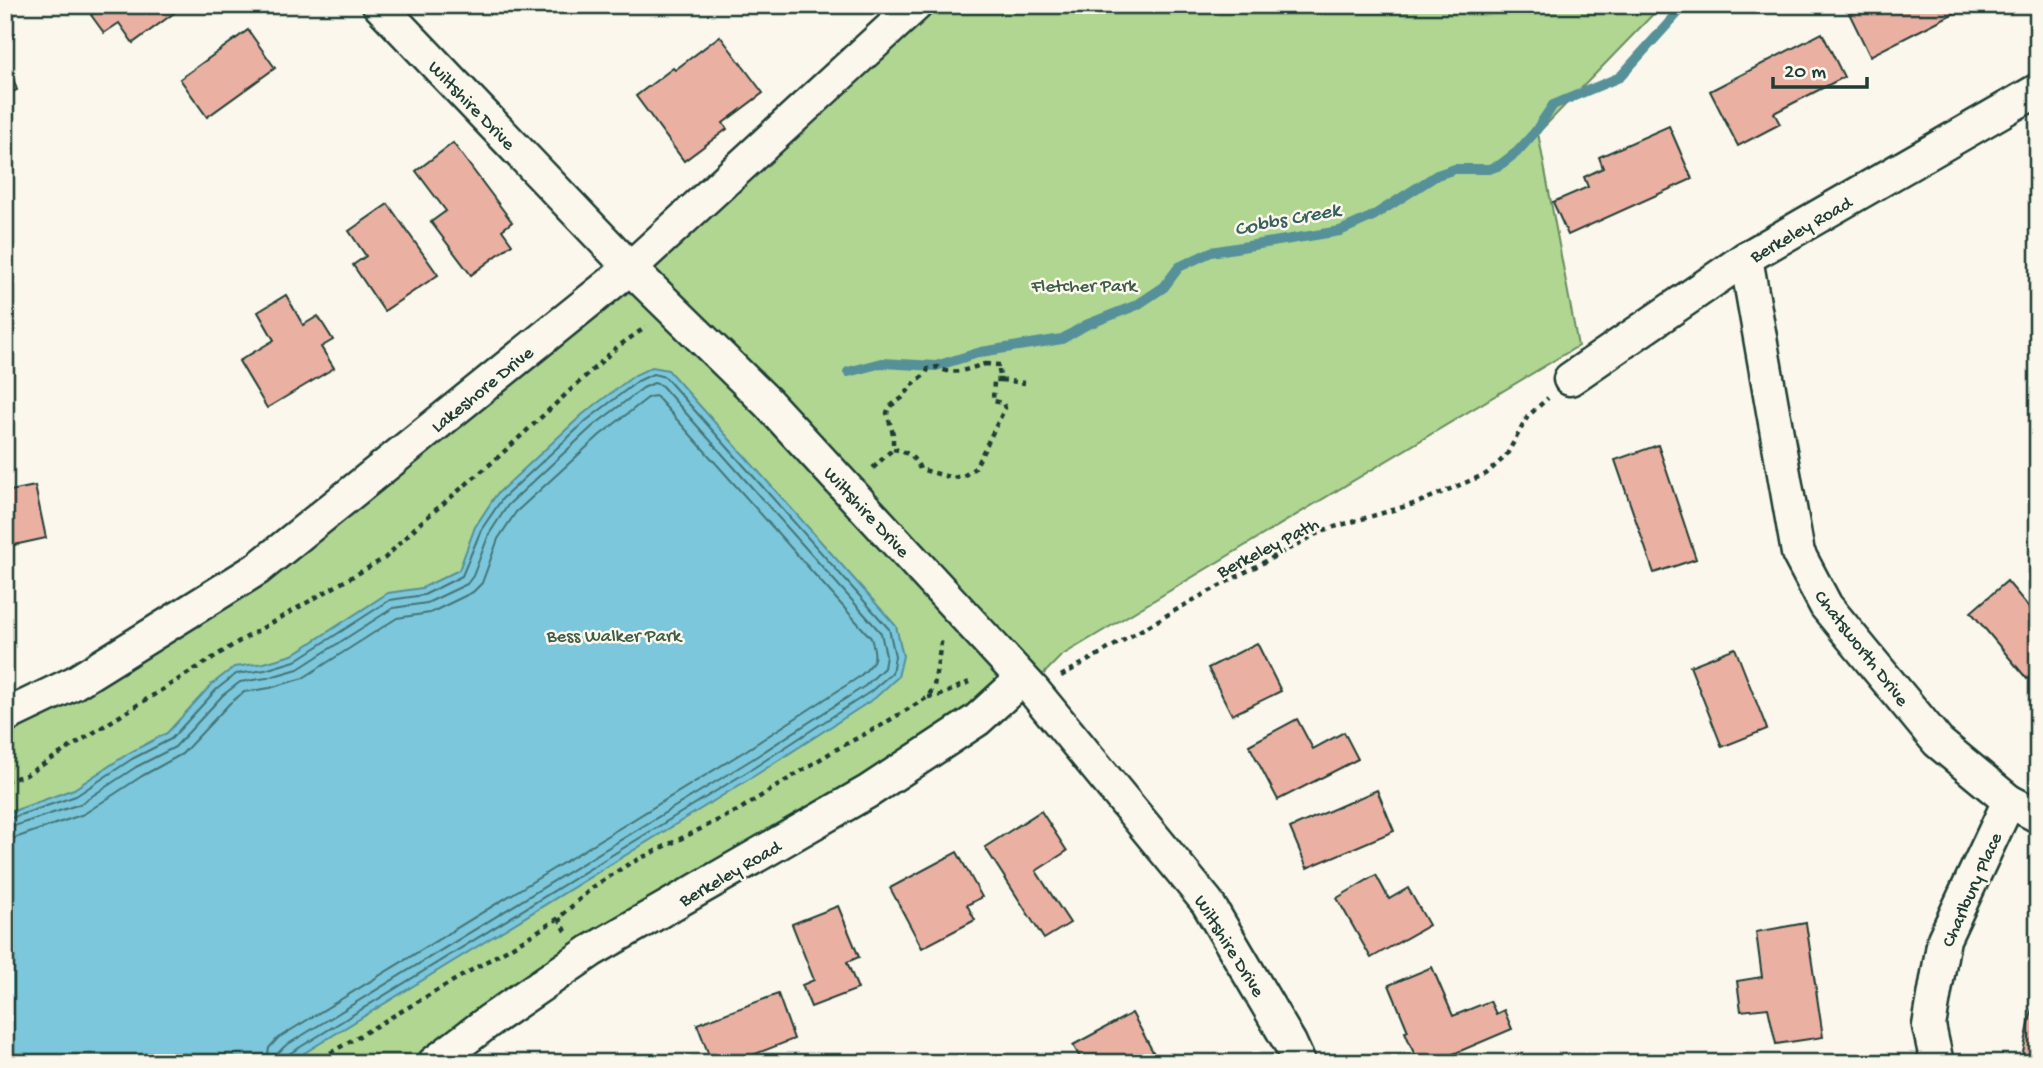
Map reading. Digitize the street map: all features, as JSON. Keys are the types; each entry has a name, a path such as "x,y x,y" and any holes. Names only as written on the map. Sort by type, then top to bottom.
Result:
{"street":[{"name":"Wiltshire Drive","path":"379,5 630,268 767,402 1027,684 1207,902 1290,1043 1299,1063"},
{"name":"Lakeshore Drive","path":"5,716 74,682 257,569 630,268 916,5"},
{"name":"Berkeley Road","path":"1570,379 1746,258 2038,90"},
{"name":"Chatsworth Drive","path":"1746,258 1798,553 1826,606 1938,742 2009,801 2038,816"},
{"name":"Berkeley Road","path":"434,1063 489,1021 592,951 869,791 1027,684"},
{"name":"Charlbury Place","path":"1937,1063 1929,1026 1944,939 2009,801"}],"path":[{"path":"5,781 26,775 238,642 385,558 418,524 495,460 617,348 672,309"},
{"path":"873,468 893,450 893,434 887,413 889,407 902,398 928,369 938,367 944,372 959,372 985,364 1000,364 1001,380"},
{"name":"Berkeley Path","path":"1027,684 1324,530 1417,503 1486,474 1506,456 1528,416 1570,379"},
{"path":"893,450 908,453 920,469 953,478 965,475 975,468 1005,408 1003,403 993,401 994,380 1025,383"},
{"path":"928,697 934,686 943,631 957,608"},
{"path":"313,1063 559,918 593,887 627,865 737,811 835,750 928,697 941,695 973,680"}],"green space":[{"name":"Fletcher Park","path":"915,5 1662,5 1538,133 1578,346 1061,656 1031,687 511,1002 441,1063 5,1063 5,724 34,713 655,269"}],"water":[{"name":"Bess Walker Park","path":"652,367 668,370 896,626 903,656 898,677 875,698 759,773 288,1063 5,1063 5,814 74,789 129,753 167,733 212,684 234,667 264,663 292,655 388,593 422,588 459,570 475,527 496,495 583,414 635,375"}],"building":[{"path":"104,5 185,5 133,43 119,23 104,33 91,15"},
{"path":"1860,5 1970,5 1870,56 1848,11"},
{"path":"248,30 275,68 207,117 180,79"},
{"path":"1822,33 1844,77 1774,113 1780,124 1738,146 1710,91"},
{"path":"720,36 763,93 723,123 727,129 684,161 636,96"},
{"path":"5,55 17,90 5,95"},
{"path":"1669,126 1692,179 1568,235 1553,202 1588,187 1584,177 1603,168 1599,157"},
{"path":"453,143 512,222 502,230 512,244 471,275 431,222 446,211 416,171"},
{"path":"388,204 438,275 384,311 353,265 366,256 349,231"},
{"path":"286,295 303,325 318,316 333,340 321,347 334,368 267,408 239,361 274,340 258,312"},
{"path":"1658,445 1696,559 1654,573 1615,460"},
{"path":"35,486 46,538 5,547 5,492"},
{"path":"2007,581 2038,618 2038,670 2027,679 1971,612"},
{"path":"1257,643 1281,691 1232,715 1208,668"},
{"path":"1735,648 1767,729 1722,747 1690,666"},
{"path":"1297,719 1313,749 1344,732 1358,759 1278,800 1249,745"},
{"path":"1377,790 1394,831 1307,868 1290,828"},
{"path":"1041,811 1067,851 1036,871 1070,923 1044,939 985,847"},
{"path":"957,852 982,897 967,905 975,920 922,948 890,888"},
{"path":"1376,875 1389,899 1408,888 1429,925 1371,958 1337,898"},
{"path":"838,906 859,957 847,962 858,989 811,1007 802,985 814,980 792,924"},
{"path":"1806,923 1823,1037 1776,1044 1768,1008 1741,1011 1737,981 1762,977 1756,932"},
{"path":"1432,967 1453,1016 1490,1001 1496,1014 1504,1010 1512,1029 1432,1063 1418,1063 1389,985"},
{"path":"2038,981 2038,1061 2022,1057"},
{"path":"778,994 794,1039 732,1063 712,1063 697,1024"},
{"path":"1132,1013 1159,1063 1083,1063 1073,1045"}],"waterway":[{"name":"Cobbs Creek","path":"848,372 882,363 936,366 981,352 1062,339 1086,325 1137,305 1164,287 1179,267 1211,252 1340,231 1373,216 1437,175 1455,169 1489,169 1500,165 1517,152 1535,132 1553,105 1620,77 1685,5"}]}
